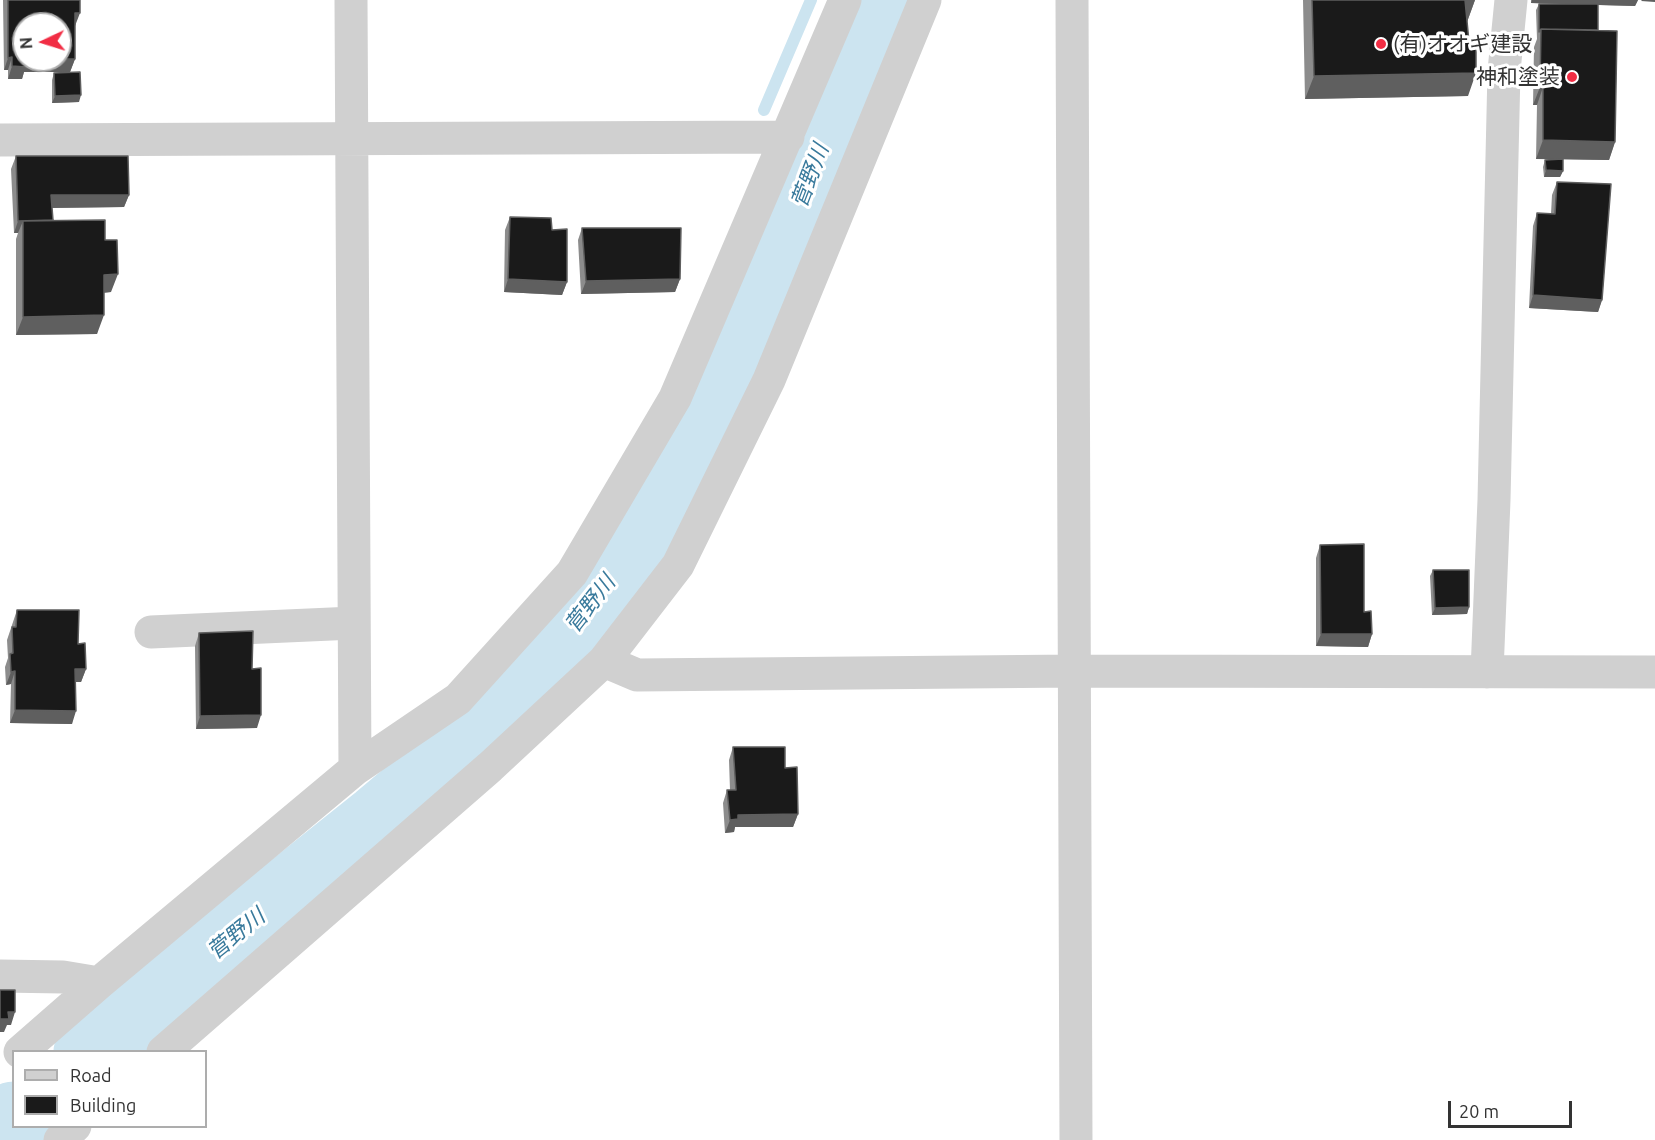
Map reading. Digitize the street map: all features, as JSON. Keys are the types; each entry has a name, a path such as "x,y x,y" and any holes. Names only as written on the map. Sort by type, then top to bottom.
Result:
{"street":[{"path":"351,0 355,769"},
{"path":"23,1050 99,983 355,769 458,699 572,573 675,398 845,0"},
{"path":"164,1050 490,767 604,662 678,565 770,380 925,0"},
{"path":"1072,0 1076,1140"},
{"path":"1487,672 1494,500 1504,71 1511,0"},
{"path":"0,140 788,137"},
{"path":"151,632 354,623"},
{"path":"604,662 637,675 1075,671 1655,672"},
{"path":"0,976 63,977 99,983"},
{"path":"0,1069 12,1060"},
{"path":"60,1140 73,1128"}],"building":[{"path":"8,0 80,0 80,13 75,13 75,59 72,59 72,12 12,12 12,57 8,58"},
{"name":"(有)オオギ建設","path":"1312,0 1465,0 1469,42 1476,42 1476,73 1314,76"},
{"path":"1539,4 1598,4 1598,30 1541,29 1539,32"},
{"name":"神和塗装","path":"1541,29 1617,31 1615,142 1543,140 1543,87 1540,87"},
{"path":"80,72 81,95 55,96 54,73"},
{"path":"16,156 128,156 129,195 51,195 53,220 18,221"},
{"path":"1563,159 1563,171 1546,170 1545,160"},
{"path":"1557,182 1611,184 1602,300 1533,295 1537,213 1555,214"},
{"path":"510,217 551,218 552,230 567,229 567,282 508,279"},
{"path":"105,220 105,240 117,240 118,274 104,275 104,315 23,317 23,221"},
{"path":"582,228 681,228 680,279 586,281"},
{"path":"1364,544 1364,612 1371,611 1372,634 1321,634 1320,545"},
{"path":"1433,570 1469,570 1469,607 1435,608"},
{"path":"17,610 79,610 78,644 85,643 86,669 75,669 76,711 15,710 15,671 11,672 10,654 13,653 12,627 16,627"},
{"path":"253,631 252,669 261,668 261,715 200,716 199,633"},
{"path":"733,747 785,747 785,768 797,767 798,814 738,815 738,819 730,820 727,790 736,790"},
{"path":"0,990 15,990 15,1012 8,1012 9,1019 0,1019"}],"waterway":[{"path":"764,110 811,0"},
{"name":"菅野川","path":"94,1050 380,821 500,720 689,476 726,399 845,83 854,35 871,0"},
{"name":"菅野川","path":"0,1131 12,1121"}],"place":[{"name":"(有)オオギ建設","path":"1381,44"},
{"name":"神和塗装","path":"1572,77"}]}
